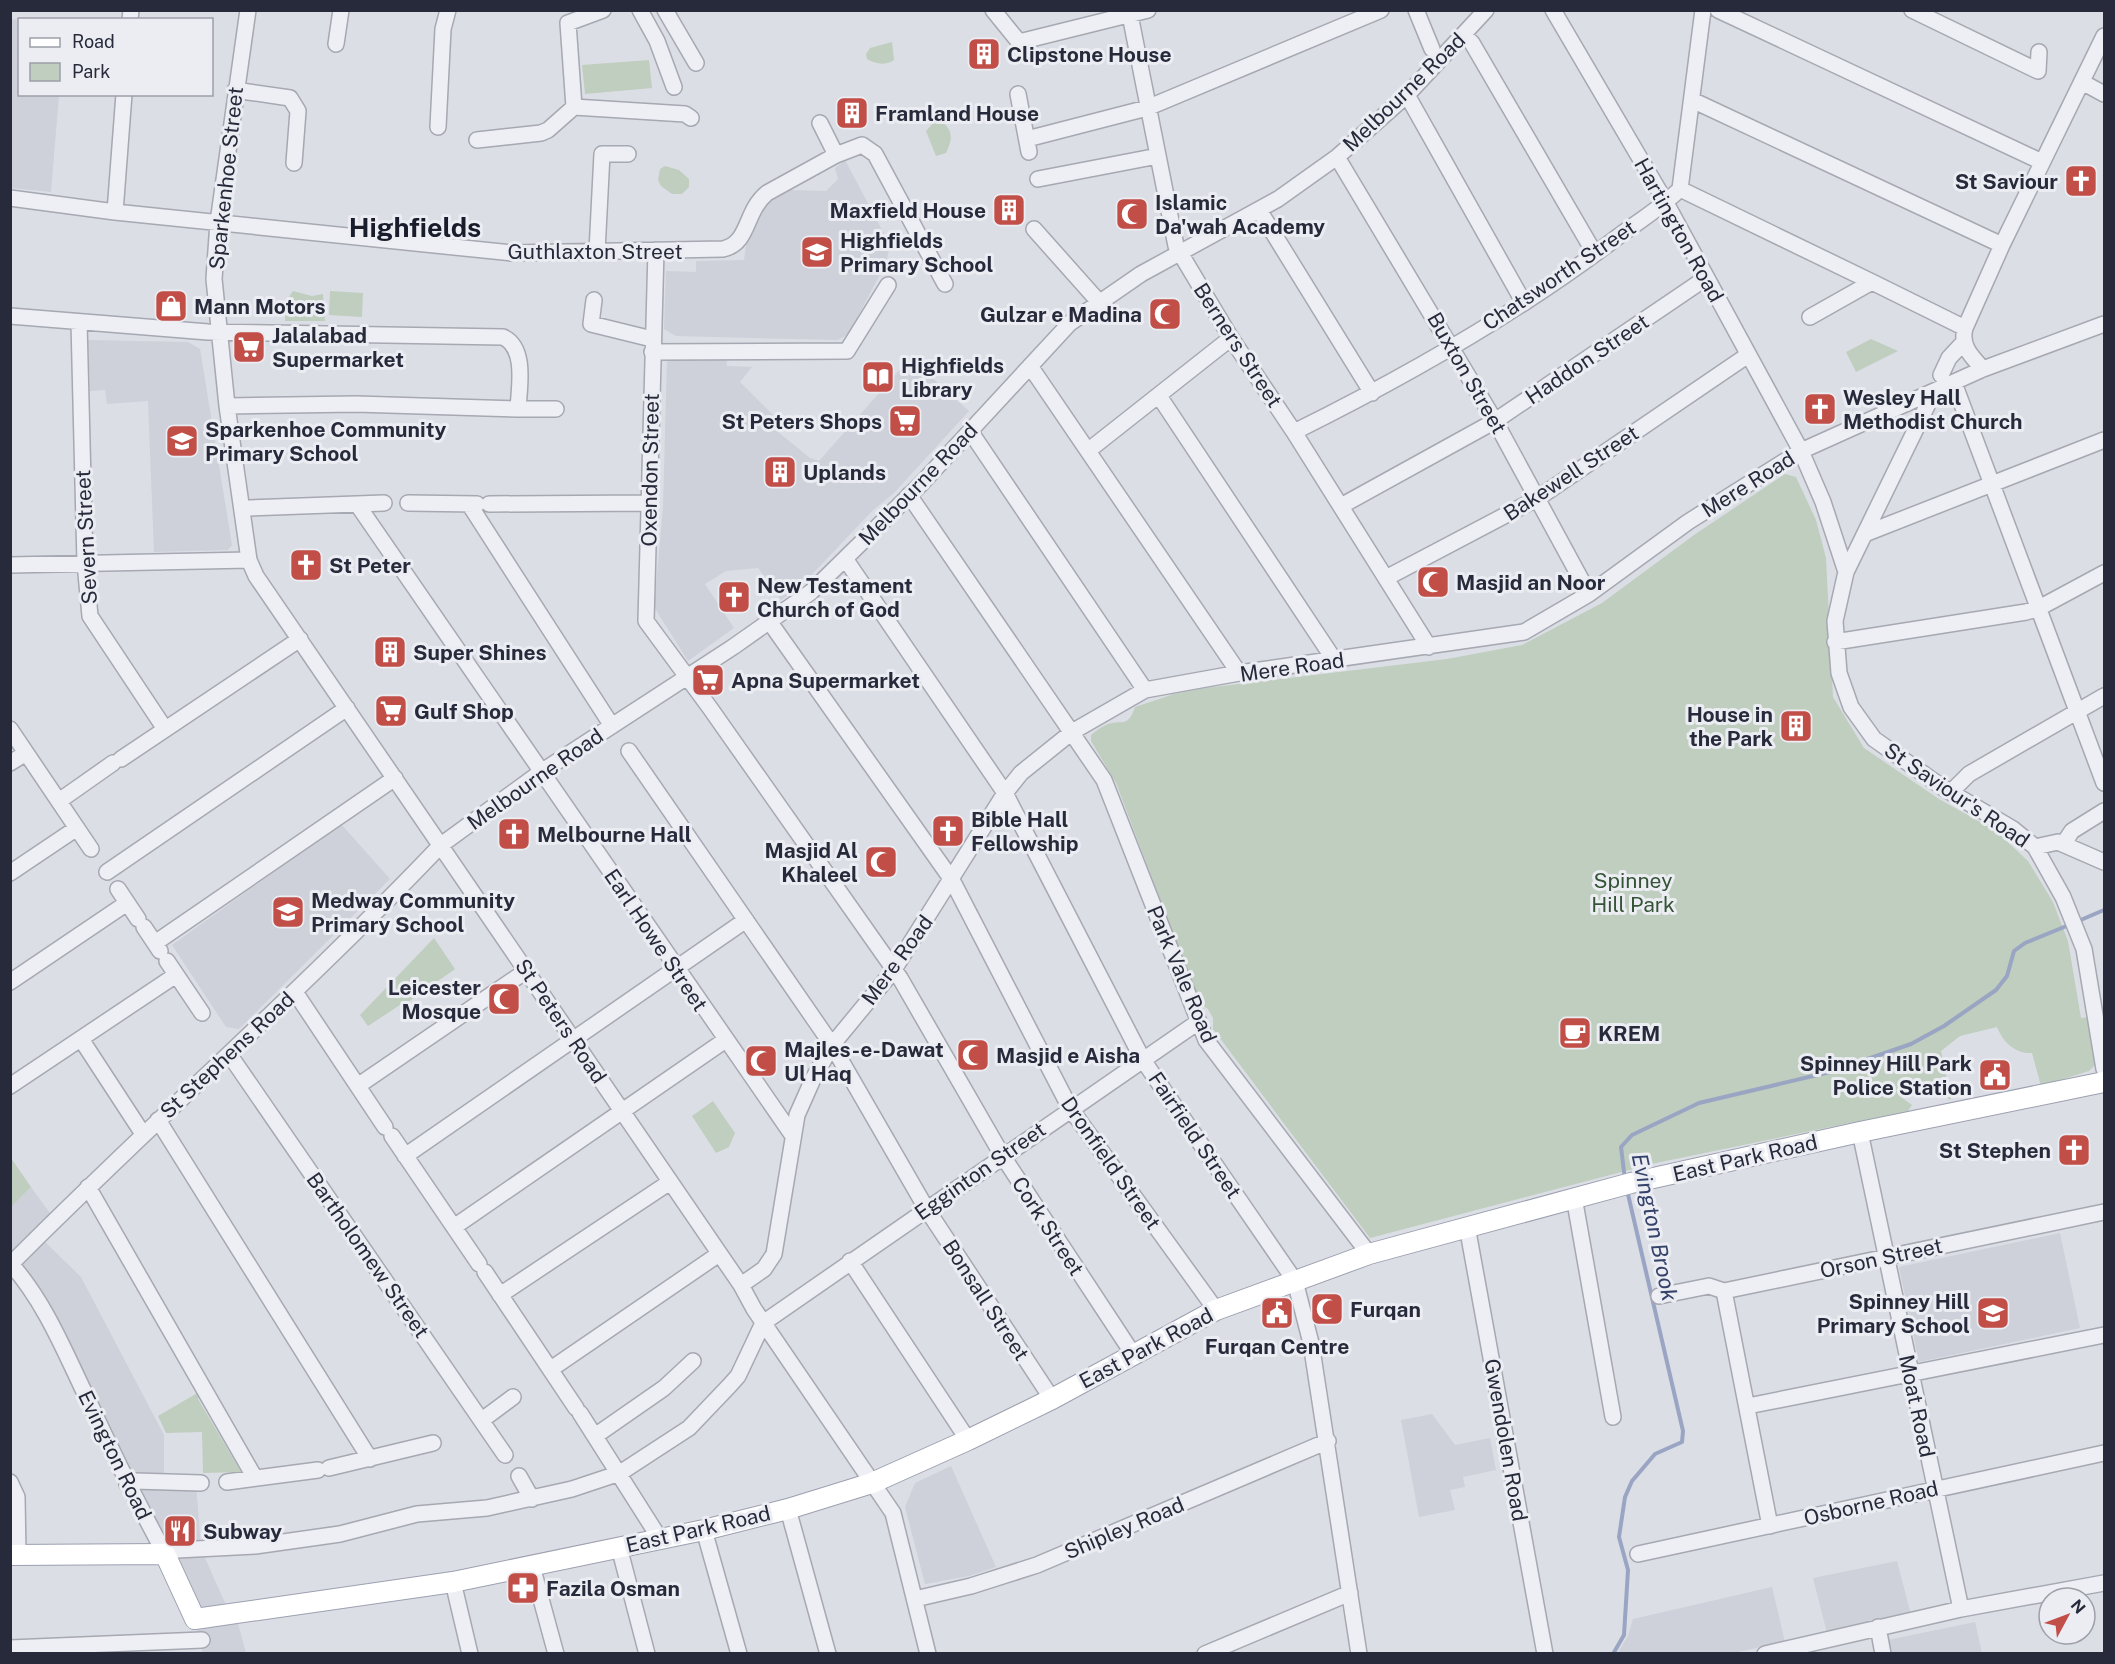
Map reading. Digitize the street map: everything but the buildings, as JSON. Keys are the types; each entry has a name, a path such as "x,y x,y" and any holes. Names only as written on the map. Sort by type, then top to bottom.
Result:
{"main road":[{"name":"East Park Road","path":"195,1619 453,1582 704,1530 788,1509 872,1483 968,1440 1052,1399 1216,1310 1369,1254 1627,1184 1860,1132 2104,1082"},
{"path":"14,1555 165,1554"},
{"name":"Evington Road","path":"165,1554 195,1619"}],"street":[{"name":"Sparkenhoe Street","path":"248,10 235,90 214,271 226,406 249,560"},
{"path":"336,44 340,10"},
{"path":"438,127 443,29 448,10"},
{"path":"574,107 568,23 603,10"},
{"path":"640,10 657,41 674,87"},
{"path":"665,10 696,63"},
{"path":"993,10 1019,42 1148,10"},
{"path":"1018,94 1028,146 1147,108 1381,10"},
{"path":"1416,10 1431,49"},
{"name":"Melbourne Road","path":"441,845 541,772 811,592 846,560 872,530 909,495 1070,323 1179,252 1259,210 1337,157 1407,95 1486,10"},
{"name":"Hartington Road","path":"1553,10 1665,201 1801,451 1823,502 1846,572"},
{"path":"1703,10 1680,189 1872,282 1965,335"},
{"path":"1718,10 2042,162"},
{"path":"1912,10 2038,71 2039,52"},
{"name":"Berners Street","path":"1130,13 1147,108 1179,252 1231,338 1294,432 1429,647"},
{"path":"1464,35 1472,43 1595,254"},
{"path":"2104,36 2002,245 1965,335 1949,358 1947,379 1993,484 2104,783"},
{"path":"2082,82 2104,94"},
{"path":"235,90 290,98 296,103 298,111 294,163"},
{"path":"1407,95 1524,303"},
{"path":"115,212 124,96"},
{"path":"1692,100 2002,245"},
{"path":"477,140 541,133 548,130 574,107 685,114 691,118"},
{"path":"820,123 836,155 855,146 866,146 871,150 945,284"},
{"path":"597,251 602,154 628,154"},
{"name":"Guthlaxton Street","path":"10,198 115,212 512,253 723,249 733,247 740,241 749,214 758,200 836,155"},
{"path":"1038,180 1158,156"},
{"name":"Buxton Street","path":"1337,157 1452,346 1589,594"},
{"name":"Chatsworth Street","path":"1294,432 1372,393 1524,303 1595,254 1680,189"},
{"path":"1259,210 1372,393"},
{"path":"1034,229 1099,302"},
{"name":"Oxendon Street","path":"656,250 646,621 893,971"},
{"name":"Haddon Street","path":"1341,506 1495,422 1706,278"},
{"path":"1810,317 1872,282"},
{"path":"594,300 591,324 652,346 847,351 888,285"},
{"path":"10,316 208,332 503,337 513,344 519,358 518,409"},
{"name":"Severn Street","path":"79,322 85,563 90,616 165,729"},
{"name":"Mere Road","path":"741,1285 764,1269 774,1254 797,1114 832,1045 893,971 1005,794 1021,773 1072,732 1145,690 1239,674 1524,633 1589,594 1688,522 1801,451 1859,423 1930,395 1947,379 1983,369 2104,324"},
{"path":"1965,335 1967,350 1983,369"},
{"path":"1089,450 1231,338"},
{"name":"Bakewell Street","path":"1386,578 1538,498 1748,355"},
{"path":"1030,366 1239,674"},
{"name":"St Saviour's Road","path":"1930,395 1927,406 1867,533 1846,572 1838,595 1834,642 1843,689 1863,726 1874,740 1951,792 2013,828 2036,847 2075,923 2089,969 2104,1069"},
{"path":"1159,396 1335,661"},
{"path":"226,406 356,404 556,409"},
{"path":"970,431 1145,690"},
{"path":"1867,533 2104,440"},
{"name":"Park Vale Road","path":"909,495 1104,780 1206,1040 1369,1254"},
{"path":"249,508 384,503"},
{"path":"408,503 649,503"},
{"name":"Earl Howe Street","path":"357,504 724,1041 793,1136"},
{"path":"478,504 612,726"},
{"path":"10,566 249,560"},
{"name":"St Peters Road","path":"249,560 256,576 741,1285 763,1323 893,1513 928,1653"},
{"name":"Fairfield Street","path":"846,560 1005,794 1143,1060 1295,1281"},
{"path":"1834,642 2039,608 2104,573"},
{"name":"Dronfield Street","path":"769,621 917,834 952,880 1070,1108 1216,1310"},
{"path":"59,801 300,639"},
{"path":"1951,792 1969,774 2104,696"},
{"path":"106,871 346,708"},
{"path":"10,729 202,1013"},
{"name":"Bonsall Street","path":"630,751 832,1045 926,1208 1052,1399"},
{"path":"10,763 27,753"},
{"path":"161,953 395,778"},
{"path":"2064,843 2072,831 2104,812"},
{"path":"10,873 77,828"},
{"path":"2036,847 2053,841 2064,843 2104,862"},
{"name":"St Stephens Road","path":"11,1263 143,1134 295,992 441,845"},
{"path":"10,982 128,903"},
{"path":"405,1156 746,920"},
{"path":"359,1085 526,971"},
{"name":"Cork Street","path":"893,971 900,978 1002,1155 1133,1354"},
{"path":"10,1086 176,975"},
{"path":"295,992 551,1369 620,1473 660,1539"},
{"name":"Egginton Street","path":"763,1323 1002,1155 1198,1022"},
{"path":"81,1039 143,1134"},
{"path":"454,1227 724,1041"},
{"name":"Bartholomew Street","path":"229,1054 505,1455"},
{"path":"158,1120 370,1459"},
{"name":"Moat Road","path":"1860,1132 1961,1609"},
{"path":"500,1295 670,1182"},
{"path":"88,1187 255,1478"},
{"path":"1574,1197 1613,1417"},
{"name":"Orson Street","path":"1659,1296 1709,1286 1724,1291 2104,1212"},
{"name":"Gwendolen Road","path":"1467,1226 1545,1653"},
{"path":"551,1369 719,1254"},
{"path":"850,1262 968,1440"},
{"name":"Evington Road","path":"11,1263 24,1279 50,1321 127,1484 165,1554"},
{"path":"1295,1281 1311,1343 1328,1441 1359,1653"},
{"path":"1724,1291 1770,1526"},
{"path":"165,1554 177,1550 255,1546 340,1534 417,1514 487,1508 532,1499 620,1473 689,1428 730,1385 738,1376 763,1323"},
{"path":"1748,1406 2104,1335"},
{"path":"595,1436 664,1388 693,1360"},
{"path":"482,1420 513,1397"},
{"name":"Shipley Road","path":"915,1599 971,1586 1037,1565 1328,1441"},
{"path":"227,1482 323,1469 433,1443"},
{"name":"Osborne Road","path":"1638,1554 2104,1452"},
{"path":"519,1476 532,1499"},
{"path":"127,1484 135,1481 201,1483"},
{"path":"10,1482 17,1497 14,1555"},
{"path":"788,1509 828,1653"},
{"path":"704,1530 739,1653"},
{"path":"619,1547 647,1653"},
{"path":"532,1566 556,1653"},
{"path":"453,1582 470,1653"},
{"path":"1765,1653 1961,1609 2104,1583"},
{"path":"1204,1653 1350,1593"},
{"name":"Evington Road","path":"195,1619 203,1647"},
{"path":"1878,1627 1883,1653"},
{"path":"10,1647 203,1647"}],"shaded area":[{"path":"10,19 18,20 18,96 59,96 51,192 11,188"},
{"name":"Highfields Primary School","path":"845,160 890,245 886,263 848,335 837,340 676,336 664,329 666,271 696,272 696,261 744,260 749,225 763,203 788,190 826,191 838,179 835,168"},
{"name":"Sparkenhoe Community Primary School","path":"88,340 188,342 200,349 232,545 228,550 154,552 148,401 107,404 105,390 90,391"},
{"path":"726,355 727,366 752,367 740,382 783,425 778,432 810,458 819,461 910,358 969,411 894,493 873,510 802,585 781,600 758,568 726,571 705,584 734,628 688,661 654,607 663,508 667,358"},
{"name":"Medway Community Primary School","path":"341,824 390,879 239,1029 226,1027 172,945"},
{"path":"31,1187 55,1220 39,1236 81,1277 164,1435 164,1482 196,1483 201,1549 230,1614 235,1613 246,1653 203,1653 195,1619 65,1351 11,1263 11,1207"},
{"name":"Spinney Hill Primary School","path":"2060,1233 2080,1328 1919,1362 1899,1267"},
{"path":"1432,1414 1455,1445 1490,1438 1496,1470 1463,1477 1465,1487 1450,1490 1455,1510 1419,1517 1401,1420"},
{"path":"951,1466 996,1567 969,1576 925,1584 905,1507 915,1483"},
{"path":"1897,1561 1911,1615 1827,1633 1813,1578"},
{"path":"1772,1587 1785,1642 1733,1653 1617,1654 1628,1636 1633,1619"},
{"path":"1975,1622 1982,1653 1891,1653 1888,1640"}],"green space":[{"path":"892,42 894,60 880,64 867,59 866,54 870,48"},
{"path":"649,60 652,88 585,94 582,65"},
{"path":"942,122 949,129 951,140 946,153 936,156 926,131 933,123"},
{"path":"665,166 679,170 689,179 689,187 682,194 672,194 661,186 658,180 660,169"},
{"path":"293,291 312,296 323,294 325,321 285,321 286,301"},
{"path":"330,291 363,293 362,317 329,315"},
{"path":"1871,339 1898,351 1856,372 1846,352"},
{"name":"Spinney Hill Park","path":"1785,474 1796,477 1816,520 1826,558 1833,697 1864,748 1939,799 1996,831 2028,861 2053,902 2068,941 2081,1018 2090,1017 2097,1063 2089,1071 2041,1086 2032,1053 2026,1053 2010,1046 1997,1027 1960,1036 1941,1051 1951,1100 1912,1081 1901,1097 1912,1105 1908,1111 1656,1163 1370,1238 1213,1029 1213,1018 1208,1009 1200,1004 1116,783 1091,741 1091,735 1110,724 1126,721 1135,707 1174,694 1205,688 1447,659 1522,645 1602,603 1694,535"},
{"path":"434,938 455,969 401,1007 400,1005 368,1026 360,1015"},
{"path":"713,1101 735,1133 729,1147 716,1153 692,1116"},
{"path":"11,1158 31,1187 10,1207"},
{"path":"199,1392 198,1399 241,1472 203,1473 202,1432 166,1433 158,1416"}],"waterway":[{"name":"Evington Brook","path":"2076,922 2104,910"},
{"name":"Evington Brook","path":"1625,1180 1621,1147 1632,1135 1699,1103 1830,1072 1911,1044 1944,1026 1996,990 2007,976 2014,951 2025,943 2069,925"},
{"name":"Evington Brook","path":"1613,1654 1624,1635 1628,1570 1619,1537 1625,1497 1632,1481 1655,1454 1682,1442 1683,1431 1627,1190"}],"place":[{"name":"Clipstone House","path":"984,54"},
{"name":"Framland House","path":"852,113"},
{"name":"St Saviour","path":"2081,181"},
{"name":"Maxfield House","path":"1009,210"},
{"name":"Islamic Da'wah Academy","path":"1132,214"},
{"name":"Highfields Primary School","path":"817,252"},
{"name":"Mann Motors","path":"171,306"},
{"name":"Gulzar e Madina","path":"1165,314"},
{"name":"Jalalabad Supermarket","path":"249,347"},
{"name":"Highfields Library","path":"878,377"},
{"name":"Wesley Hall Methodist Church","path":"1820,409"},
{"name":"St Peters Shops","path":"905,421"},
{"name":"Sparkenhoe Community Primary School","path":"182,441"},
{"name":"Uplands","path":"780,472"},
{"name":"St Peter","path":"306,565"},
{"name":"Masjid an Noor","path":"1433,582"},
{"name":"New Testament Church of God","path":"734,597"},
{"name":"Super Shines","path":"390,652"},
{"name":"Apna Supermarket","path":"708,680"},
{"name":"Gulf Shop","path":"391,711"},
{"name":"House in the Park","path":"1796,726"},
{"name":"Bible Hall Fellowship","path":"948,831"},
{"name":"Melbourne Hall","path":"514,834"},
{"name":"Masjid Al Khaleel","path":"881,862"},
{"name":"Medway Community Primary School","path":"288,912"},
{"name":"Leicester Mosque","path":"504,999"},
{"name":"KREM","path":"1575,1033"},
{"name":"Masjid e Aisha","path":"973,1055"},
{"name":"Majles-e-Dawat Ul Haq","path":"761,1061"},
{"name":"Spinney Hill Park Police Station","path":"1995,1075"},
{"name":"St Stephen","path":"2074,1150"},
{"name":"Furqan","path":"1327,1309"},
{"name":"Furqan Centre","path":"1277,1313"},
{"name":"Spinney Hill Primary School","path":"1993,1313"},
{"name":"Subway","path":"180,1531"},
{"name":"Fazila Osman","path":"523,1588"}],"district":[{"name":"Highfields","path":"415,227"}]}
